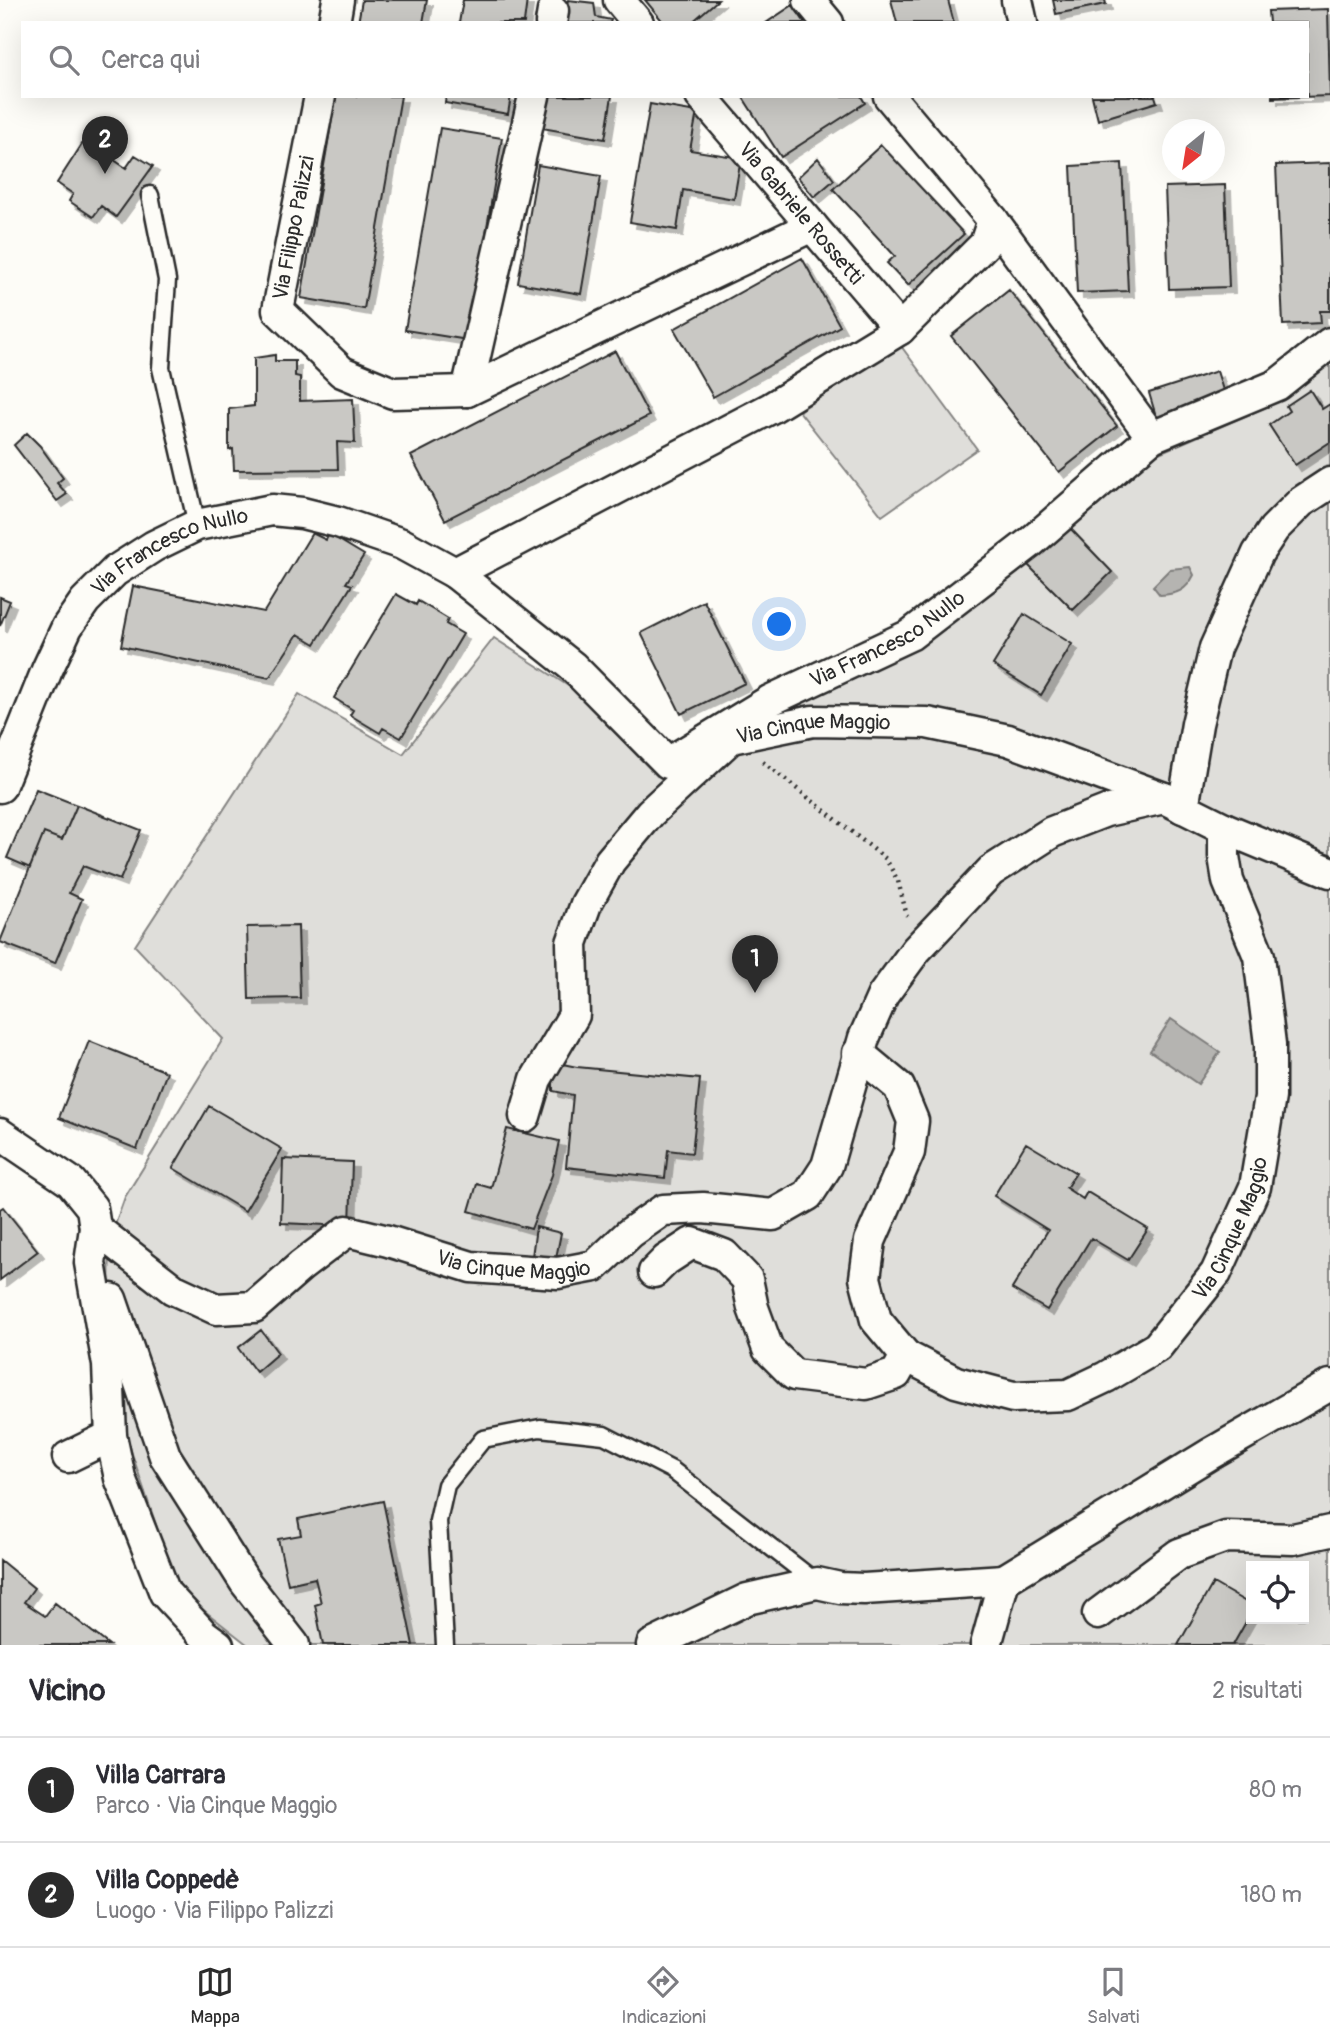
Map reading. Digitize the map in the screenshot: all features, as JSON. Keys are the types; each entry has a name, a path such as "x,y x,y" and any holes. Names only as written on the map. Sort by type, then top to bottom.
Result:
{"street":[{"path":"334,21 338,0"},
{"path":"619,0 636,21"},
{"path":"809,0 826,21"},
{"path":"1017,0 1021,21"},
{"name":"Via Filippo Palizzi","path":"320,98 278,310 342,372 393,393 467,391 812,226"},
{"path":"467,391 534,98"},
{"name":"Via Gabriele Rossetti","path":"703,98 900,330"},
{"path":"891,98 993,220 1152,437"},
{"path":"455,573 771,408 900,330 985,244 993,220"},
{"name":"Via Francesco Nullo","path":"0,786 47,670 67,627 85,601 115,571 154,546 197,525 272,510 302,513 338,522 402,544 455,573 573,667 668,763 771,700 910,635 1031,542 1152,437 1277,386 1330,343"},
{"path":"1173,803 1215,648 1258,553 1274,529 1301,502 1330,483"},
{"name":"Via Cinque Maggio","path":"525,1116 536,1079 574,1015 572,943 586,904 610,862 650,813 731,738 813,721 927,723 1008,740 1173,803 1224,828 1330,872"},
{"name":"Via Cinque Maggio","path":"96,1228 173,1289 216,1309 254,1307 347,1231 471,1267 558,1273 595,1266 630,1233 663,1210 703,1208 773,1215 808,1195 827,1166 858,1053 883,995 916,950 991,871 1052,832 1106,811 1173,803"},
{"name":"Via Cinque Maggio","path":"858,1053 899,1087 913,1121 909,1152 870,1241 865,1278 876,1320 906,1356 956,1382 1013,1398 1068,1395 1106,1377 1157,1347 1216,1273 1255,1187 1270,1097 1270,1044 1259,956 1228,881 1224,856 1224,828"},
{"path":"0,1134 71,1182 92,1208 96,1228 90,1263 108,1364 111,1436 120,1478 165,1594 203,1634 218,1645"},
{"path":"654,1272 666,1259 692,1243 724,1255 747,1279 753,1308 768,1349 794,1375 866,1384 896,1374 906,1356"},
{"path":"90,1263 109,1292 165,1456 246,1582 294,1645"},
{"path":"652,1645 747,1599 817,1583 864,1589 1004,1580 1210,1454 1330,1385"},
{"path":"68,1457 111,1436"},
{"path":"1098,1614 1179,1554 1191,1549 1226,1537 1293,1539 1330,1531"},
{"path":"986,1645 1004,1580"}],"lane":[{"path":"150,195 167,280 161,368 197,525"},
{"path":"445,1645 438,1521 446,1485 483,1438 540,1428 604,1435 673,1470 817,1583"}],"path":[{"path":"731,738 886,859 898,881 916,950"}],"shaded area":[{"path":"901,346 977,449 882,516 799,411"},
{"path":"1330,361 1330,1645 248,1645 178,1590 126,1436 109,1292 110,1239 125,1197 223,1039 135,946 299,694 403,754 494,638 573,689 657,776 760,714 917,649 1152,456 1269,406"},
{"path":"1190,567 1194,575 1180,591 1160,595 1153,586 1170,569"},
{"path":"1171,1019 1220,1052 1198,1084 1150,1051"}],"building":[{"path":"362,0 427,0 423,21 358,21"},
{"path":"463,0 527,0 524,21 459,21"},
{"path":"568,0 594,3 596,17 611,20 611,21 563,21"},
{"path":"645,0 718,0 693,21 662,21"},
{"path":"891,0 948,0 953,21 896,21"},
{"path":"1053,0 1105,0 1106,4 1056,14"},
{"path":"793,5 804,21 769,21"},
{"path":"1328,9 1330,96 1309,97 1309,21 1269,21 1268,11"},
{"path":"336,98 401,98 364,309 301,298"},
{"path":"446,98 511,98 508,114 445,103"},
{"path":"548,98 612,98 605,139 542,128"},
{"path":"743,98 862,98 865,103 781,157"},
{"path":"1092,98 1156,98 1157,102 1098,120"},
{"path":"650,104 697,112 690,150 741,158 734,199 683,190 677,230 630,222"},
{"path":"440,128 502,138 468,340 405,330"},
{"path":"90,132 112,147 107,155 126,168 135,155 153,166 116,217 101,206 93,217 69,201 73,194 57,183"},
{"path":"881,145 964,234 908,285 887,263 895,256 833,189"},
{"path":"818,158 834,180 814,197 798,177"},
{"path":"1122,163 1128,291 1077,293 1071,166"},
{"path":"1330,163 1330,311 1320,311 1321,323 1283,325 1276,165"},
{"path":"538,165 601,176 581,294 518,283"},
{"path":"1225,185 1229,287 1169,289 1165,187"},
{"path":"802,258 840,326 713,397 674,329"},
{"path":"1009,290 1117,426 1059,472 951,336"},
{"path":"615,351 649,416 445,520 411,456"},
{"path":"275,355 275,361 295,361 295,376 300,377 300,401 353,399 355,443 337,442 338,469 234,470 233,449 229,450 229,409 254,406 254,358"},
{"path":"1217,371 1227,403 1159,426 1149,393"},
{"path":"1310,390 1322,409 1330,404 1330,442 1295,465 1269,425 1289,411 1286,406"},
{"path":"27,433 63,478 57,483 67,494 57,501 14,445"},
{"path":"1068,526 1112,572 1073,610 1028,565"},
{"path":"312,533 326,540 329,534 364,555 346,583 352,585 315,644 298,634 269,678 121,646 133,586 264,612"},
{"path":"396,594 416,605 418,601 448,619 446,624 463,634 401,738 383,728 380,733 350,715 353,710 334,698"},
{"path":"0,597 10,601 0,626"},
{"path":"704,601 745,683 681,714 641,633"},
{"path":"1024,614 1072,644 1041,695 993,665"},
{"path":"36,789 77,805 62,840 44,833 30,868 7,858"},
{"path":"77,805 141,830 120,880 83,866 69,893 82,899 55,963 0,942 44,833 62,840"},
{"path":"298,926 300,998 249,999 247,927"},
{"path":"89,1041 167,1072 137,1149 59,1118"},
{"path":"553,1062 577,1067 700,1079 692,1153 668,1150 665,1178 566,1167 573,1095 553,1091"},
{"path":"209,1106 282,1149 245,1211 173,1168"},
{"path":"507,1129 559,1141 552,1175 531,1229 469,1211 477,1184 491,1188"},
{"path":"1026,1143 1076,1173 1066,1188 1083,1199 1087,1192 1148,1229 1128,1260 1091,1238 1047,1310 1012,1289 1048,1230 994,1196"},
{"path":"283,1159 352,1162 350,1226 281,1223"},
{"path":"3,1207 38,1251 0,1280 0,1209"},
{"path":"536,1227 561,1233 554,1268 531,1264"},
{"path":"261,1330 278,1353 256,1372 238,1348"},
{"path":"383,1501 413,1645 323,1645 315,1605 321,1603 315,1578 288,1584 278,1539 301,1535 298,1519"},
{"path":"0,1560 34,1588 24,1602 45,1616 55,1603 109,1645 0,1645"},
{"path":"1213,1583 1246,1602 1246,1622 1233,1645 1178,1645"}],"place":[{"name":"Villa Coppedè","path":"105,174"},
{"name":"Villa Carrara","path":"755,993"}]}
